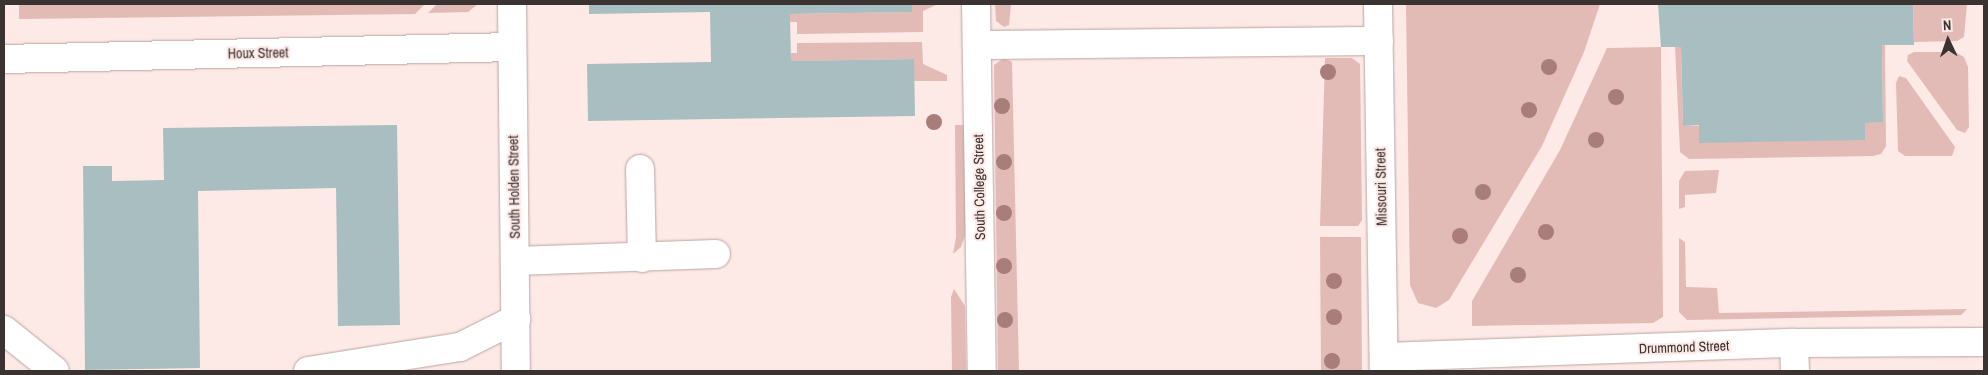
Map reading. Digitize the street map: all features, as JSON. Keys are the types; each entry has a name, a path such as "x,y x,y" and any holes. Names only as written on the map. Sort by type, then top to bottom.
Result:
{"street":[{"name":"South Holden Street","path":"512,4 516,371"},
{"name":"South College Street","path":"976,4 982,371"},
{"name":"Missouri Street","path":"1378,4 1384,364"},
{"path":"977,46 1379,41"},
{"name":"Houx Street","path":"4,59 512,47"},
{"path":"640,169 642,258"},
{"path":"515,260 642,258 716,254"},
{"path":"308,371 460,347 516,319"},
{"path":"4,330 55,371"},
{"name":"Drummond Street","path":"1384,364 1580,361 1794,343 1984,342"},
{"path":"1794,343 1795,371"}],"shaded area":[{"path":"19,4 425,4 415,14 19,19"},
{"path":"437,4 478,4 468,12 428,13"},
{"path":"912,4 938,4 923,11 923,32 797,34 797,22 790,22 790,14 911,12"},
{"path":"995,4 1011,4 1009,25 1004,27 996,21"},
{"path":"1406,4 1600,4 1584,52 1542,146 1449,300 1436,308 1418,303 1410,285"},
{"path":"1913,4 1967,4 1964,37 1957,41 1914,42"},
{"path":"922,42 923,64 947,75 947,81 914,81 914,59 791,61 791,53 797,53 797,43"},
{"path":"1882,45 1885,45 1886,146 1881,154 1873,156 1689,159 1680,152 1675,46 1681,47 1683,126 1883,122"},
{"path":"1661,47 1663,317 1653,323 1472,326 1472,301 1560,150 1607,48"},
{"path":"1914,52 1955,52 1964,57 1968,67 1969,127 1965,133 1957,130 1907,61 1908,55"},
{"path":"1004,58 1012,62 1019,371 998,371 994,65"},
{"path":"1325,58 1352,58 1360,64 1362,220 1358,226 1320,226"},
{"path":"1899,76 1906,78 1955,147 1952,156 1905,156 1898,151 1896,83"},
{"path":"955,125 965,125 966,233 961,247 953,254 956,237"},
{"path":"1719,170 1716,193 1685,195 1685,207 1679,209 1679,181 1685,171"},
{"path":"1320,237 1361,237 1362,371 1321,371"},
{"path":"1679,238 1685,242 1686,287 1717,288 1719,313 1967,309 1961,315 1687,320 1679,312"},
{"path":"954,289 965,306 966,371 952,371 951,297"}],"building":[{"path":"589,4 912,4 912,12 790,14 791,61 914,59 915,116 588,121 587,64 711,62 710,12 589,14"},
{"path":"1658,4 1913,4 1914,45 1882,45 1883,122 1865,123 1865,140 1699,143 1699,125 1683,126 1681,47 1661,47"},
{"path":"397,125 400,325 338,326 336,188 198,191 200,368 85,370 83,166 112,166 112,181 164,180 163,128"}]}
